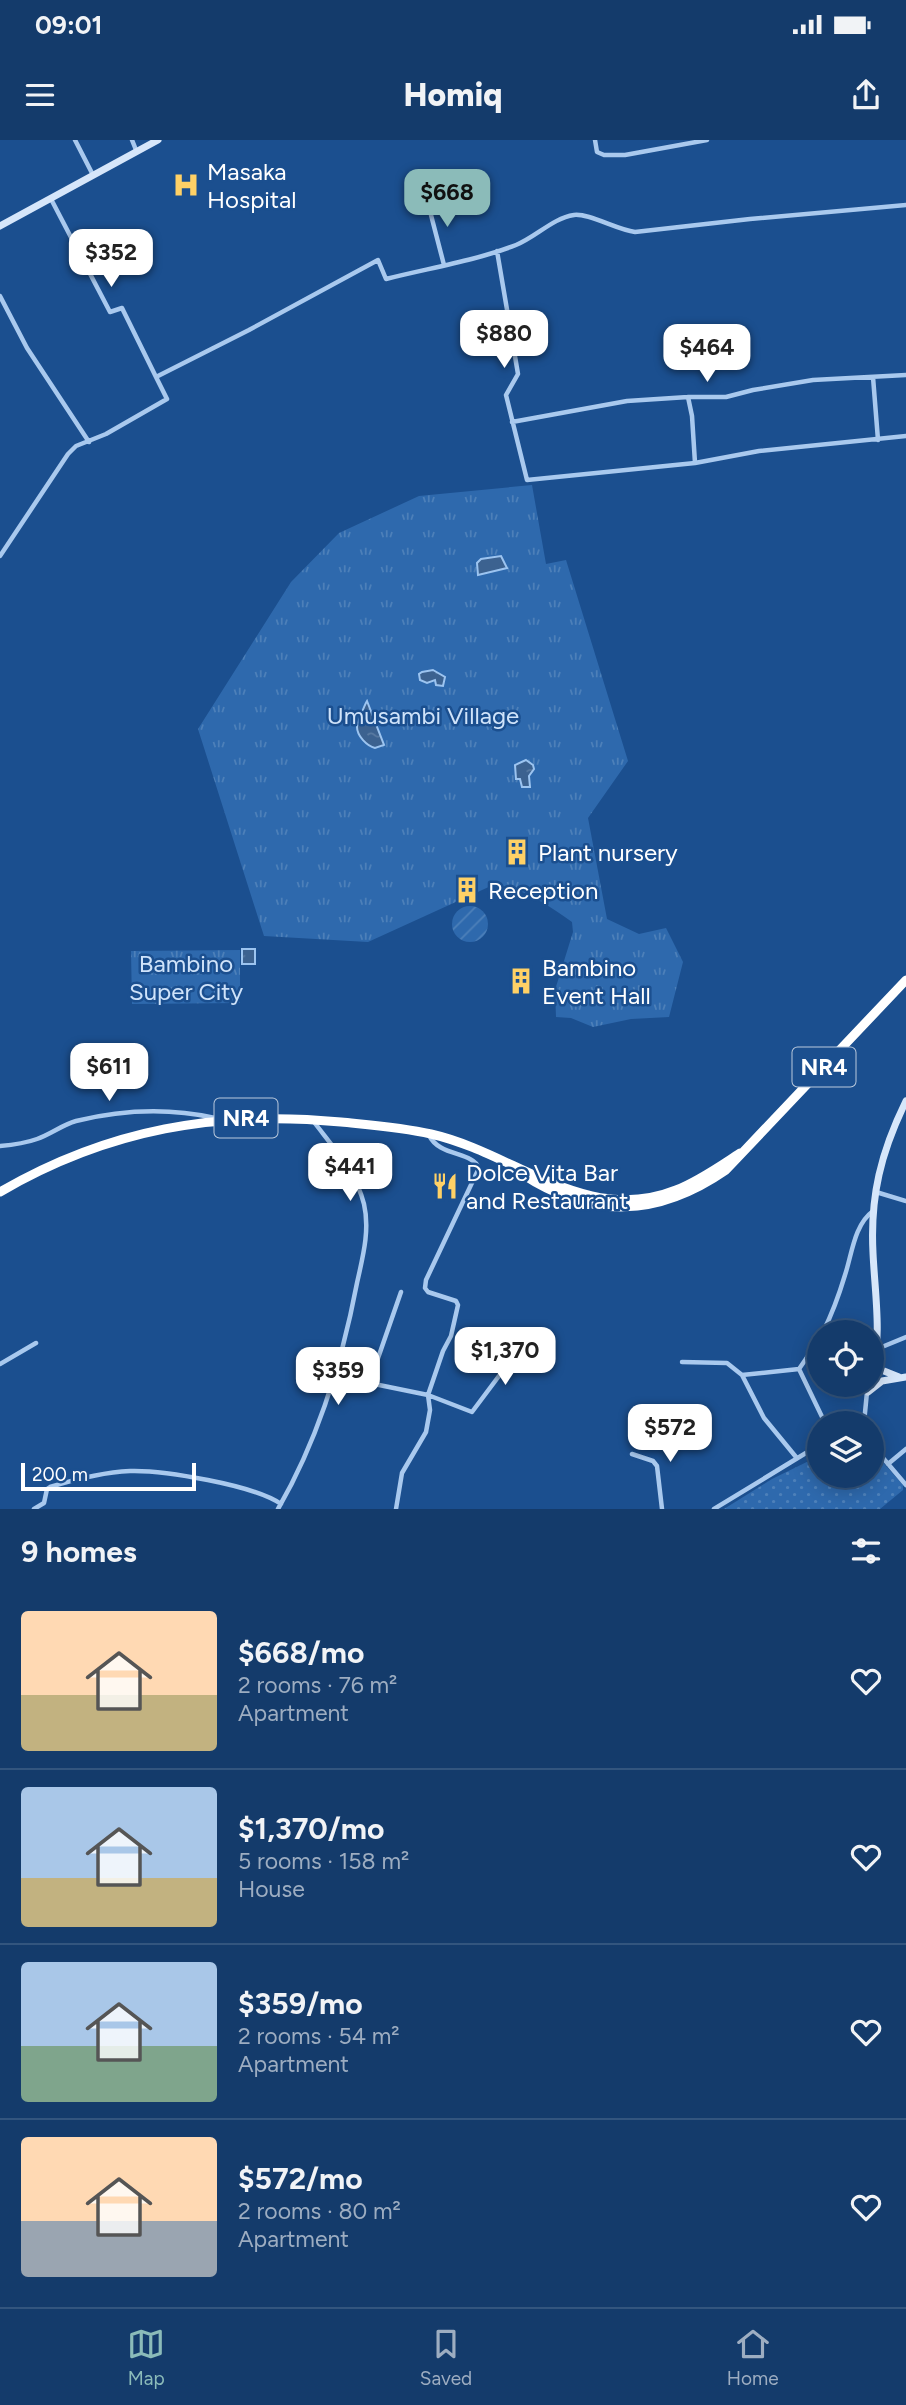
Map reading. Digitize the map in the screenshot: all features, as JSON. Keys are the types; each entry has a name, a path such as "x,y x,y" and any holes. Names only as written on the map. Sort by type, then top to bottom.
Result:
{"highway":[{"name":"NR4","path":"0,1192 58,1162 116,1139 179,1125 253,1117 380,1125 428,1133 463,1143 500,1160 567,1198 604,1207 626,1208 663,1202 703,1186 726,1170 906,980"}],"street":[{"path":"75,140 94,176"},
{"path":"132,140 136,150"},
{"path":"0,226 158,140"},
{"path":"595,140 597,152 614,155 707,140"},
{"path":"430,196 431,215 444,265"},
{"path":"0,556 68,453 76,446 89,442 167,399 122,307 110,312 51,199"},
{"path":"156,377 378,260 386,279 497,251 530,239 561,219 573,215 586,215 623,231 635,232 906,205"},
{"path":"497,251 518,374 506,393 527,480 695,463 759,451 906,436"},
{"path":"0,296 27,348 89,442"},
{"path":"512,422 627,401 726,397 813,380 906,375"},
{"path":"873,377 878,440"},
{"path":"688,397 695,463"},
{"path":"878,1320 873,1252 876,1192 883,1154 906,1101"},
{"path":"0,1146 36,1139 77,1121 111,1116 159,1111 191,1113 219,1119"},
{"path":"34,1509 44,1503 47,1489 50,1487 129,1471 182,1477 245,1489 261,1493 280,1506 311,1445 335,1376 366,1238 367,1223 360,1191 352,1174 311,1119"},
{"path":"396,1509 402,1474 426,1432 430,1410 428,1395 451,1336 458,1304 428,1292 425,1284 479,1168 472,1160 440,1148 428,1133"},
{"path":"876,1192 906,1201"},
{"path":"828,1320 859,1229 866,1216 874,1211"},
{"path":"369,1384 401,1292"},
{"path":"884,1346 906,1337"},
{"path":"0,1364 36,1343"},
{"path":"335,1376 428,1395 472,1412 520,1348"},
{"path":"742,1375 799,1369 807,1357"},
{"path":"682,1362 727,1363 742,1375 764,1418 796,1457"},
{"path":"799,1369 819,1411"},
{"path":"884,1370 904,1377"},
{"path":"884,1381 904,1377"},
{"path":"888,1464 906,1449"},
{"path":"714,1509 807,1452"},
{"path":"632,1454 653,1461 657,1466 662,1509"},
{"path":"884,1459 906,1485"}],"green space":[{"name":"Umusambi Village","path":"532,485 546,564 566,560 628,761 588,818 607,919 639,934 666,928 683,962 669,1017 631,1019 593,1027 571,1018 556,1017 555,990 573,932 572,922 534,898 504,886 493,885 368,942 264,936 198,729 291,582 339,533 419,496"},
{"path":"470,906 483,911 488,924 483,937 470,942 457,937 452,924 457,911"},
{"name":"Bambino Super City","path":"240,950 240,1003 132,1004 131,951"},
{"path":"807,1462 807,1488 884,1488 884,1464 903,1485 903,1490 880,1509 724,1509 772,1479"}],"water":[{"path":"501,556 507,568 478,575 477,563 481,559"},
{"path":"433,670 445,677 443,686 436,685 435,680 427,683 420,680 419,674"},
{"path":"367,701 384,745 375,748 363,740 357,730"},
{"path":"526,760 534,769 529,776 530,787 522,787 520,779 516,779 515,765"},
{"path":"242,949 255,949 255,964 242,964"}],"place":[{"name":"Masaka Hospital","path":"186,185"},
{"name":"Plant nursery","path":"517,852"},
{"name":"Reception","path":"467,890"},
{"name":"Bambino Event Hall","path":"521,981"},
{"name":"Dolce Vita Bar and Restaurant","path":"445,1186"}]}
